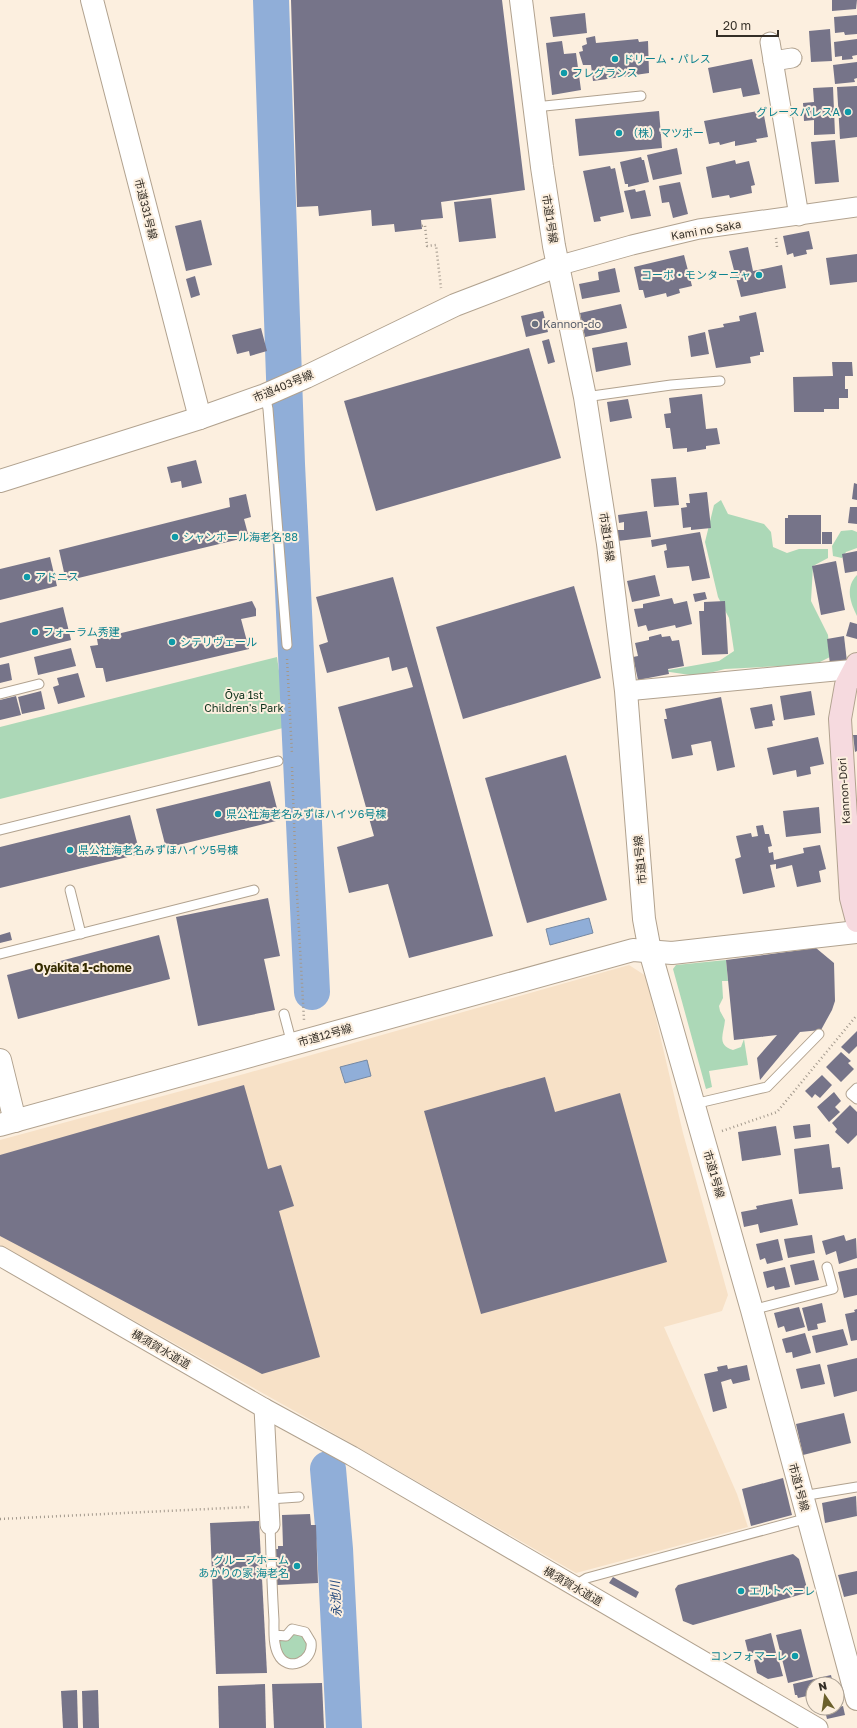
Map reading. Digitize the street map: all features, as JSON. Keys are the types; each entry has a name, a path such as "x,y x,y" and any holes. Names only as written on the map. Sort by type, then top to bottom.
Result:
{"main road":[{"name":"Kannon-Dōri","path":"856,667 846,685 840,719 851,898 857,921"}],"street":[{"name":"市道331号線","path":"92,0 200,418"},
{"name":"市道1号線","path":"521,0 534,107 557,266 585,397 608,544 626,691 644,919 650,951 752,1310 857,1699"},
{"path":"770,42 799,216"},
{"path":"773,61 792,58"},
{"name":"Kami no Saka","path":"557,266 632,245 699,229 857,207"},
{"name":"市道403号線","path":"0,481 200,418 270,393 455,305 557,266"},
{"path":"626,691 856,667"},
{"name":"市道12号線","path":"8,1123 633,950 672,953 857,932"},
{"path":"0,1060 8,1123"},
{"name":"横須賀水道道","path":"0,1256 326,1442 818,1728"},
{"path":"264,1408 270,1525"}],"lane":[{"path":"534,107 641,96"},
{"path":"585,397 671,385 720,381"},
{"path":"270,393 268,409 287,645"},
{"path":"0,694 39,684"},
{"path":"0,830 278,761"},
{"path":"70,890 81,934"},
{"path":"0,954 254,890"},
{"path":"284,1014 292,1044"},
{"path":"694,1104 767,1087 819,1034"},
{"path":"857,1088 851,1094 857,1100"},
{"path":"752,1310 833,1289 827,1267"},
{"path":"802,1496 857,1487"},
{"path":"269,1502 299,1497"},
{"path":"574,1587 587,1578 808,1518"},
{"path":"270,1525 275,1634 278,1654 286,1662 293,1664 300,1663 309,1656 311,1642 305,1632 292,1629 286,1636 275,1634"}],"path":[{"path":"422,226 425,225 427,246 436,245 441,291"},
{"path":"287,645 292,759"},
{"path":"292,766 297,892 305,1026"},
{"path":"843,1032 857,1015"},
{"path":"0,1519 269,1502"}],"shaded area":[{"path":"629,965 646,976 683,1133 728,1295 722,1311 664,1327 737,1494 748,1527 576,1573 307,1418 0,1245 0,1140 244,1074"}],"green space":[{"path":"721,500 728,514 764,524 771,532 773,547 787,553 799,549 828,549 828,558 813,566 811,601 828,635 830,657 820,662 799,665 725,669 697,676 663,671 719,661 734,651 729,618 718,597 705,542 714,505"},
{"path":"852,530 857,532 857,548 846,552 842,558 833,556 832,546 841,531"},
{"path":"857,575 857,616 852,605 850,590 851,584"},
{"name":"Ōya 1st Children's Park","path":"277,657 287,727 0,799 0,727"},
{"path":"726,960 728,981 722,981 723,998 719,1006 725,1020 722,1038 724,1045 733,1050 741,1047 744,1039 748,1065 709,1071 712,1087 706,1089 673,969 676,965"},
{"path":"294,1631 303,1634 309,1647 298,1661 285,1659 278,1645 280,1640"}],"water":[{"path":"589,918 593,933 550,945 546,929"},
{"path":"367,1060 371,1076 345,1083 340,1067"}],"building":[{"path":"291,0 502,0 525,190 441,202 443,218 421,220 422,229 395,232 394,224 372,226 371,210 319,216 318,206 297,207"},
{"path":"832,0 857,0 856,9 832,11"},
{"path":"585,13 587,33 553,37 550,17"},
{"path":"857,15 857,34 845,35 844,32 835,33 834,17"},
{"path":"830,29 832,61 811,62 809,31"},
{"name":"ドリーム・パレス","path":"595,36 596,43 638,39 639,42 648,41 649,73 593,81 591,65 583,65 579,52 583,51 582,46 587,44 586,38"},
{"path":"857,39 857,55 852,56 853,59 842,60 842,56 835,57 834,42"},
{"name":"フレグランス","path":"562,41 564,54 576,53 581,90 552,95 546,43"},
{"path":"752,59 760,94 743,97 741,88 713,93 708,68"},
{"path":"857,62 857,78 854,79 855,82 835,84 833,65"},
{"name":"グレースパレスA","path":"857,86 857,137 840,139 837,87"},
{"path":"833,87 835,134 814,135 814,120 804,121 803,103 814,102 813,88"},
{"path":"763,110 768,137 756,139 757,142 735,146 735,141 720,145 719,142 709,144 704,121"},
{"name":"（株）マツボー","path":"659,111 662,148 579,156 575,119"},
{"path":"835,140 839,182 815,184 811,142"},
{"path":"677,148 682,174 653,180 647,155"},
{"path":"641,157 642,160 644,160 649,182 628,187 628,184 625,184 620,162"},
{"path":"735,160 736,164 749,161 755,185 751,186 752,193 730,198 729,195 712,198 706,167"},
{"path":"610,166 611,169 615,168 624,212 600,217 601,221 594,222 583,171"},
{"path":"680,182 688,214 673,218 669,202 662,203 659,186"},
{"path":"635,189 636,192 645,190 651,216 631,219 624,191"},
{"path":"491,198 496,238 459,242 454,202"},
{"path":"201,220 212,265 186,271 175,226"},
{"path":"809,231 813,249 806,250 807,254 794,257 793,253 787,255 783,236"},
{"name":"コーポ・モンターニャ","path":"748,247 753,271 782,265 786,288 741,297 729,251"},
{"path":"857,254 857,282 830,285 826,258"},
{"path":"684,255 692,286 679,289 680,293 667,297 666,293 645,298 643,290 639,290 634,267"},
{"path":"615,268 620,292 582,299 579,284 599,280 598,272"},
{"path":"195,276 200,295 191,298 186,279"},
{"path":"621,304 627,328 585,337 580,313"},
{"name":"Kannon-do","path":"543,311 548,332 526,337 521,316"},
{"path":"756,312 764,352 760,352 760,355 750,357 751,363 716,368 708,330 724,327 723,324 740,321 739,316"},
{"path":"261,328 267,351 250,356 249,351 237,354 232,335"},
{"path":"705,332 709,354 691,357 688,336"},
{"path":"549,339 555,362 548,364 542,341"},
{"path":"627,342 631,365 596,372 592,348"},
{"path":"529,348 561,458 376,511 344,401"},
{"path":"832,362 852,362 853,376 845,376 845,389 848,389 848,398 839,398 839,409 824,409 824,412 794,412 793,377 833,376"},
{"path":"702,394 706,429 717,428 720,444 706,446 706,449 687,452 687,448 673,449 670,428 666,428 664,414 671,413 669,398"},
{"path":"628,399 632,418 610,422 607,402"},
{"path":"196,460 202,483 182,488 181,481 171,483 167,467"},
{"path":"676,477 679,505 654,507 651,479"},
{"path":"854,483 857,484 857,500 852,499"},
{"path":"707,492 711,528 691,530 691,527 683,528 681,508 687,507 686,503 690,503 689,494"},
{"name":"シャンポール海老名'88","path":"246,494 251,517 244,519 248,534 239,536 240,539 66,581 59,550 230,507 229,498"},
{"path":"850,507 857,507 857,524 848,523"},
{"path":"647,511 651,537 618,541 617,530 624,530 624,522 619,523 618,515"},
{"path":"788,515 821,515 821,544 785,544 785,518 788,518"},
{"path":"700,532 710,578 692,581 689,566 667,568 664,551 667,550 666,544 652,547 651,540"},
{"path":"822,532 832,532 832,544 822,544"},
{"path":"857,551 857,571 845,573 842,554"},
{"name":"アドニス","path":"50,557 57,586 0,600 0,569"},
{"path":"836,561 845,610 821,615 812,566"},
{"path":"655,575 660,596 632,602 627,581"},
{"path":"393,577 493,936 409,958 388,884 349,893 337,847 374,836 338,707 413,687 407,667 392,671 389,657 327,673 319,645 328,642 316,597"},
{"path":"574,586 601,678 463,719 436,627"},
{"path":"705,592 707,599 695,602 693,594"},
{"path":"672,598 674,604 687,601 692,624 676,628 675,625 648,631 646,625 638,627 634,609 643,608 643,604"},
{"name":"シテリヴェール","path":"252,601 256,609 256,616 241,619 249,649 106,682 103,668 96,668 90,646 98,645 97,639"},
{"path":"725,601 728,654 702,655 699,611 704,611 704,602"},
{"name":"フォーラム秀建","path":"63,607 71,640 0,658 0,623"},
{"path":"850,622 857,624 857,639 846,636"},
{"path":"661,634 662,637 670,636 672,641 679,640 684,666 668,669 669,674 638,680 633,657 638,656 635,643 649,640 649,637"},
{"path":"844,636 847,662 830,664 827,639"},
{"path":"71,648 76,666 38,675 34,657"},
{"path":"9,663 12,680 0,683 0,665"},
{"path":"78,673 85,697 58,704 53,687 59,685 57,678"},
{"path":"41,691 45,709 22,714 18,697"},
{"path":"811,691 815,715 784,720 780,696"},
{"path":"16,696 21,715 0,720 0,700"},
{"path":"721,697 735,767 717,771 711,741 691,745 693,755 672,759 664,719 667,719 665,709"},
{"path":"772,704 775,720 772,721 773,726 755,729 750,708"},
{"path":"853,735 857,735 857,751 855,752"},
{"path":"818,737 824,764 810,767 811,774 797,777 796,770 773,775 767,748"},
{"path":"566,755 607,900 527,923 485,778"},
{"name":"県公社海老名みずほハイツ6号棟","path":"270,781 280,820 166,848 156,809"},
{"path":"819,807 821,833 786,837 783,811"},
{"name":"県公社海老名みずほハイツ5号棟","path":"130,815 140,854 0,888 0,847"},
{"path":"763,825 765,834 769,834 772,846 768,847 769,853 773,852 774,860 804,853 803,848 820,845 826,869 819,871 821,882 797,887 792,865 776,869 776,864 770,865 775,887 743,894 735,859 741,857 736,836 751,833 752,837 758,836 756,826"},
{"path":"268,898 280,956 264,959 275,1010 198,1026 176,917"},
{"path":"10,932 12,940 0,943 0,935"},
{"path":"159,935 170,979 18,1019 7,975"},
{"path":"816,948 834,963 835,1001 832,1010 821,1030 800,1032 760,1080 757,1058 777,1035 734,1040 726,960"},
{"path":"857,1031 857,1046 849,1054 841,1047"},
{"path":"841,1052 851,1061 848,1063 854,1069 841,1082 826,1067"},
{"path":"822,1075 832,1085 820,1098 815,1094 812,1098 805,1091"},
{"path":"545,1077 555,1112 620,1093 667,1262 481,1314 424,1111"},
{"path":"244,1085 268,1169 281,1165 294,1206 279,1211 320,1357 262,1374 0,1236 0,1155"},
{"path":"834,1092 841,1101 835,1107 840,1112 829,1122 817,1107"},
{"path":"850,1105 857,1112 857,1135 848,1144 835,1132 837,1129 832,1123"},
{"path":"810,1124 811,1137 795,1139 793,1126"},
{"path":"776,1126 781,1155 742,1161 738,1132"},
{"path":"829,1144 832,1168 840,1167 843,1189 799,1194 794,1149"},
{"path":"792,1199 798,1225 760,1233 758,1224 744,1227 741,1212 757,1209 756,1206"},
{"path":"812,1235 815,1253 788,1258 784,1239"},
{"path":"844,1235 846,1241 856,1238 857,1258 839,1264 836,1251 826,1255 822,1241"},
{"path":"778,1239 783,1260 767,1264 765,1258 760,1260 756,1244"},
{"path":"814,1260 819,1280 795,1285 790,1265"},
{"path":"785,1267 790,1287 775,1290 774,1286 767,1288 763,1272"},
{"path":"857,1268 857,1295 844,1298 838,1272"},
{"path":"822,1303 826,1322 817,1324 818,1329 808,1331 802,1308"},
{"path":"799,1307 805,1327 786,1332 784,1326 778,1328 774,1313"},
{"path":"857,1309 857,1340 851,1341 845,1314 855,1312 854,1310"},
{"path":"843,1329 848,1345 816,1353 812,1336"},
{"path":"805,1333 811,1353 793,1358 792,1352 786,1353 782,1339"},
{"path":"857,1358 857,1391 834,1397 827,1365"},
{"path":"820,1364 825,1384 801,1389 796,1369"},
{"path":"727,1365 728,1369 747,1365 750,1380 733,1384 731,1379 721,1382 727,1408 713,1412 704,1374 718,1371 717,1367"},
{"path":"844,1413 851,1443 803,1455 796,1424"},
{"path":"783,1478 792,1515 751,1526 742,1489"},
{"path":"856,1496 857,1516 825,1523 822,1503"},
{"name":"グループホーム あかりの家 海老名","path":"310,1514 311,1525 316,1525 318,1583 277,1585 276,1549 278,1549 278,1546 283,1546 282,1515"},
{"path":"259,1521 267,1673 216,1674 210,1523"},
{"name":"エルトベーレ","path":"793,1554 799,1559 807,1588 806,1593 693,1625 683,1621 675,1589 678,1585"},
{"path":"857,1571 857,1594 844,1597 838,1575"},
{"path":"613,1577 639,1592 636,1598 609,1583"},
{"name":"コンフォマーレ","path":"801,1629 813,1676 805,1676 805,1679 788,1683 776,1635"},
{"path":"771,1633 776,1653 756,1658 755,1654 749,1656 745,1640"},
{"path":"777,1654 783,1676 768,1679 757,1673 754,1660"},
{"path":"805,1681 805,1696 798,1698 797,1695 795,1695 793,1684"},
{"path":"322,1683 324,1728 274,1728 272,1684"},
{"path":"265,1684 266,1728 219,1728 218,1686"},
{"path":"77,1690 78,1728 63,1728 61,1691"},
{"path":"98,1690 99,1728 83,1728 82,1691"},
{"path":"826,1716 840,1716 827,1719"}],"waterway":[{"path":"271,0 287,464 312,992"},
{"name":"永池川","path":"328,1469 335,1549 344,1728"}],"place":[{"name":"ドリーム・パレス","path":"615,59"},
{"name":"フレグランス","path":"564,73"},
{"name":"グレースパレスA","path":"848,112"},
{"name":"（株）マツボー","path":"619,133"},
{"name":"コーポ・モンターニャ","path":"759,275"},
{"name":"Kannon-do","path":"535,324"},
{"name":"シャンポール海老名'88","path":"175,537"},
{"name":"アドニス","path":"27,577"},
{"name":"フォーラム秀建","path":"35,632"},
{"name":"シテリヴェール","path":"172,642"},
{"name":"県公社海老名みずほハイツ6号棟","path":"218,814"},
{"name":"県公社海老名みずほハイツ5号棟","path":"70,850"},
{"name":"グループホーム あかりの家 海老名","path":"297,1566"},
{"name":"エルトベーレ","path":"741,1591"},
{"name":"コンフォマーレ","path":"795,1656"}],"district":[{"name":"Oyakita 1-chome","path":"83,968"}]}
